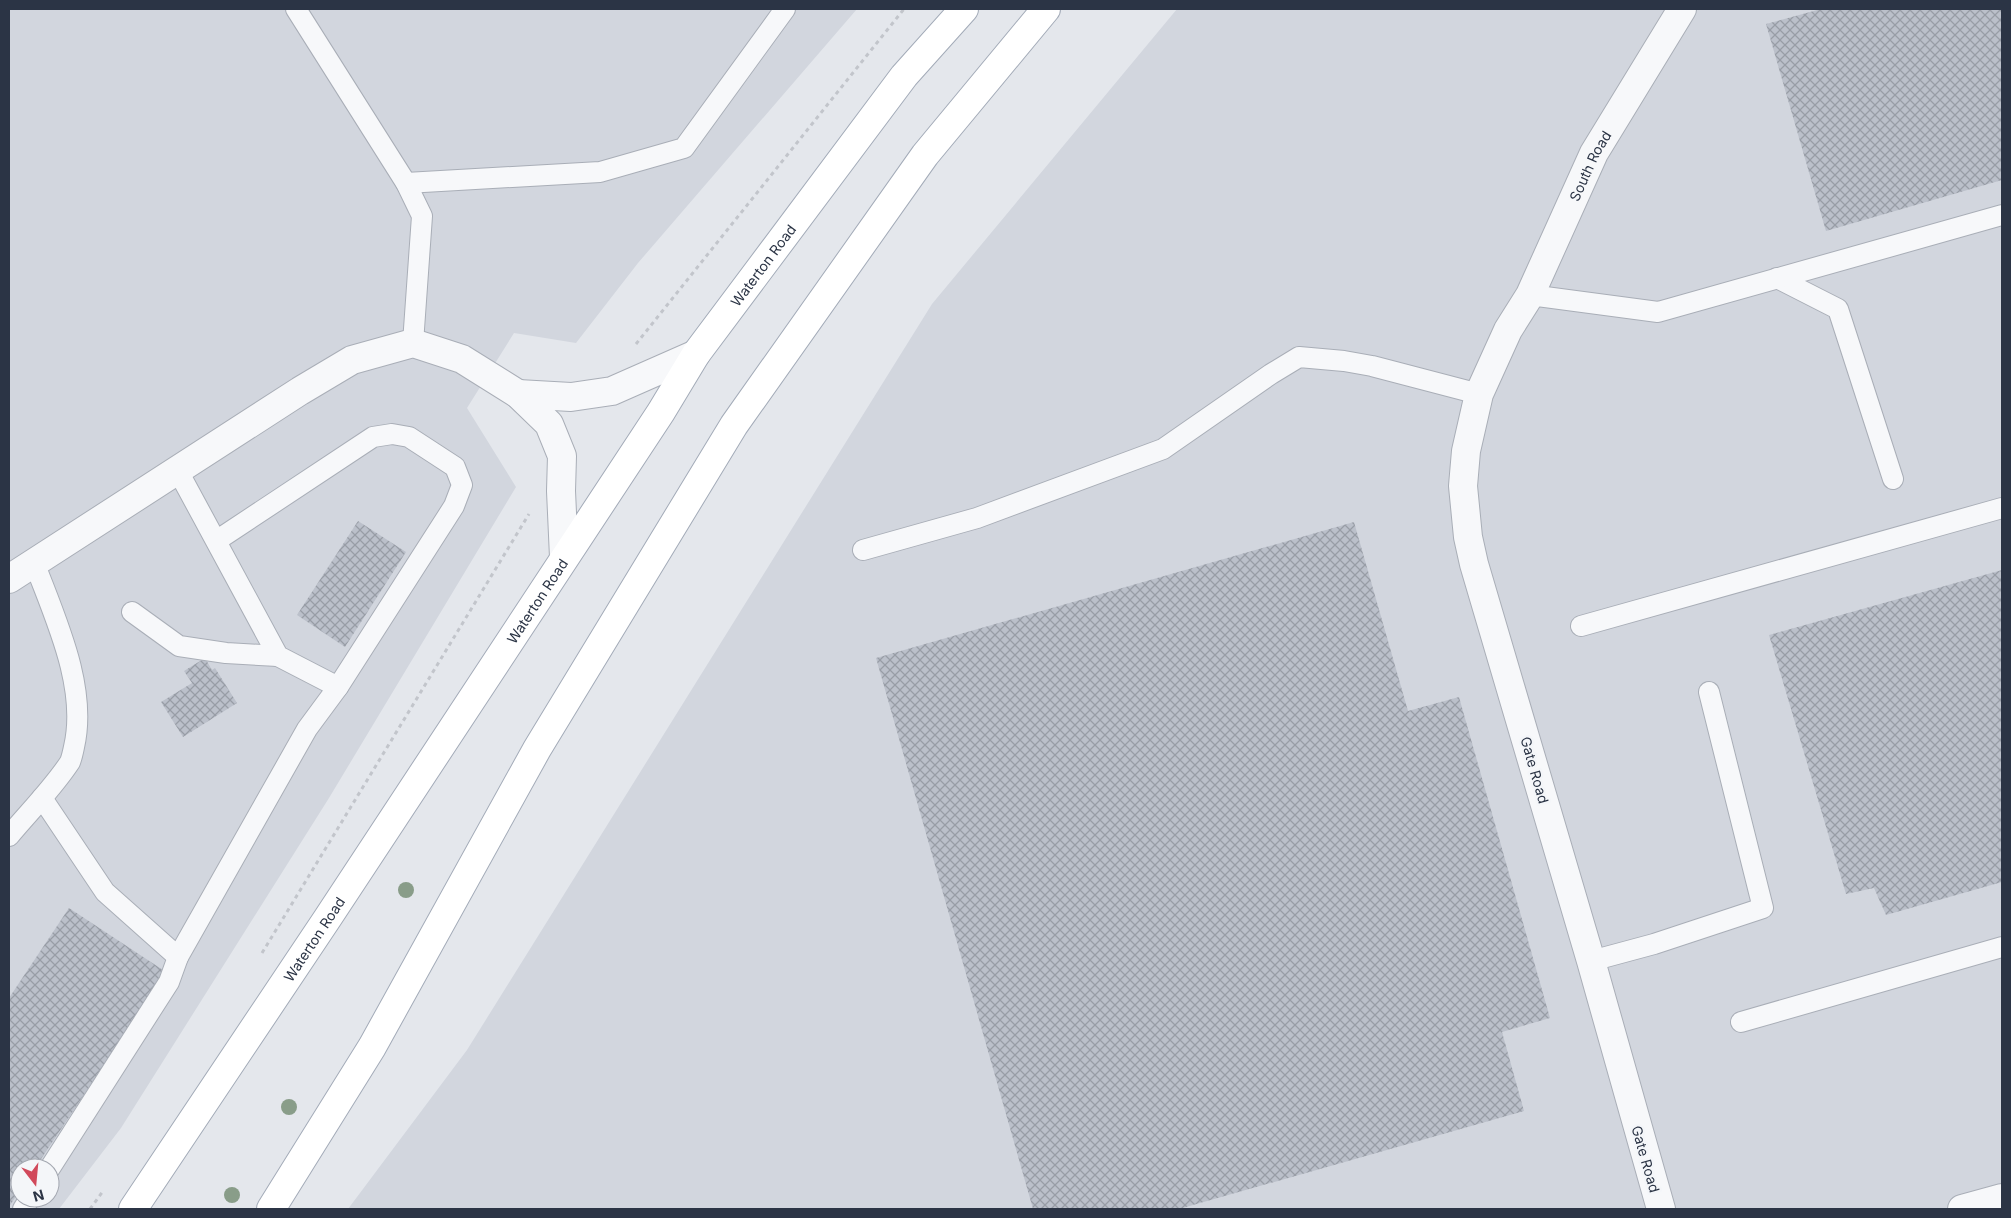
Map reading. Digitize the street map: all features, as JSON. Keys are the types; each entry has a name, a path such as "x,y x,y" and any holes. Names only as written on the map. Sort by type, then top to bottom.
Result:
{"main road":[{"name":"Waterton Road","path":"133,1209 327,920 661,412 696,354 904,76 964,9"},
{"path":"271,1209 372,1047 538,749 734,425 926,154 1046,9"}],"street":[{"name":"South Road","path":"1508,330 1530,295 1594,152 1682,9"},
{"name":"Gate Road","path":"1508,330 1479,394 1466,451 1463,486 1468,537 1661,1209"},
{"path":"9,579 300,391 352,360 413,343 462,359 518,394 549,424 562,456 561,491 564,557"},
{"path":"518,394 571,397 612,390 696,354"},
{"path":"1962,1209 2002,1198"}],"lane":[{"path":"296,9 406,183 422,216 413,343"},
{"path":"406,183 600,172 684,148 785,9"},
{"path":"1530,295 1658,312 2002,215"},
{"path":"1778,278 1838,309 1893,479"},
{"path":"863,550 978,518 1163,449 1271,374 1299,357 1344,361 1372,366 1479,394"},
{"path":"56,1158 169,982 178,957 306,729 338,687 454,506 462,485 455,467 409,437 392,434 373,437 216,541"},
{"path":"178,471 278,656"},
{"path":"1580,626 2002,508"},
{"path":"9,836 42,798 71,760 78,732 76,687 62,637 34,562"},
{"path":"132,612 178,646 278,656 338,687"},
{"path":"1591,960 1654,944 1763,908 1709,692"},
{"path":"42,798 105,892 178,957"},
{"path":"1741,1022 2002,947"}],"path":[{"path":"634,346 904,9"},
{"path":"258,960 529,513"},
{"path":"90,1209 107,1186"}],"shaded area":[{"path":"9,9 857,9 638,263 576,343 514,333 467,408 516,487 329,798 121,1128 60,1208 60,1158 10,1158 10,1208 59,1209 9,1209"},
{"path":"1177,9 2002,9 2002,1209 348,1209 467,1050 932,304"}],"building":[{"path":"1821,9 2002,9 2002,180 1826,231 1766,24"},
{"path":"358,521 406,552 345,647 297,615"},
{"path":"1354,522 1408,711 1459,697 1550,1018 1502,1032 1524,1111 1179,1209 1033,1209 876,658"},
{"path":"2002,570 2002,882 1886,915 1874,888 1846,894 1769,635"},
{"path":"205,658 212,670 215,668 237,703 183,737 161,702 192,683 184,671"},
{"path":"69,908 166,972 42,1158 10,1158 9,1207 9,998"}]}
